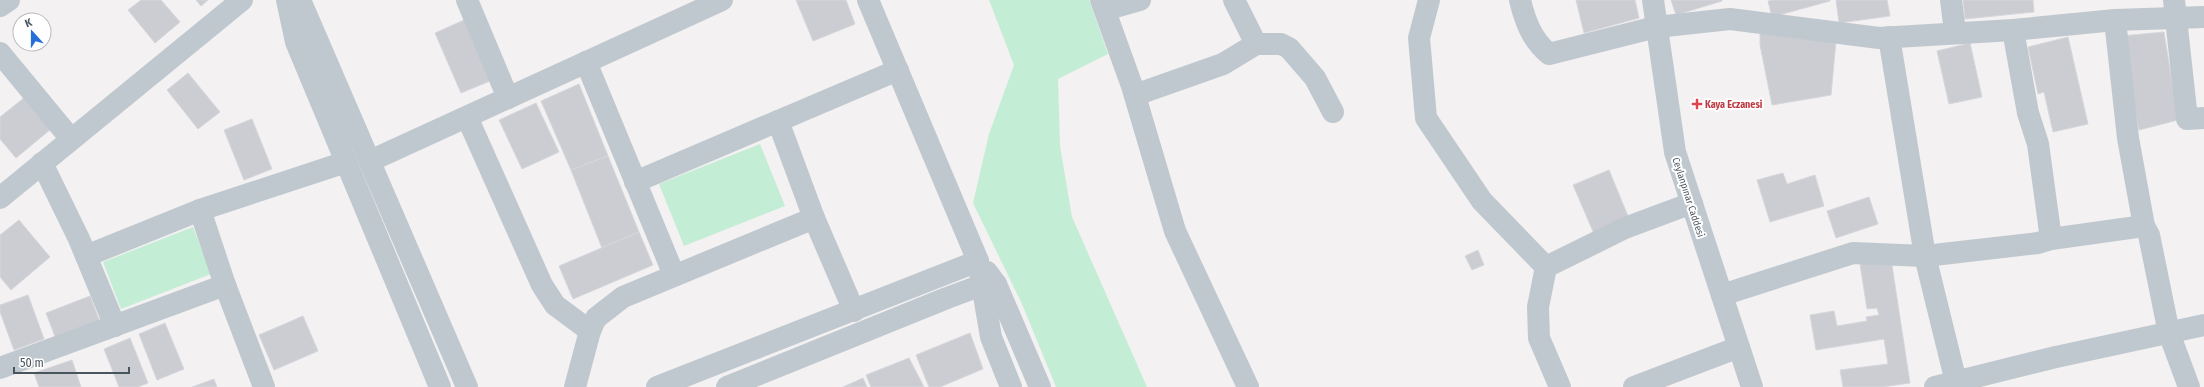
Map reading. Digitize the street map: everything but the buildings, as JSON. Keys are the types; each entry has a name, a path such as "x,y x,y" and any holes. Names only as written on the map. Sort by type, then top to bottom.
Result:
{"street":[{"path":"0,6 9,0"},
{"path":"0,198 242,0"},
{"path":"287,0 296,42 440,387"},
{"path":"300,0 467,387"},
{"path":"467,0 508,98"},
{"path":"370,161 722,0"},
{"path":"868,0 978,261 1040,387"},
{"path":"1140,0 1103,5 1135,95 1175,231 1248,387"},
{"path":"1234,0 1256,44"},
{"path":"1430,0 1420,38 1426,118 1482,201 1546,267"},
{"path":"1520,0 1526,22 1540,46 1549,54 1656,28 1730,19 1879,38 1956,32 2013,30 2115,20 2174,9 2204,17"},
{"name":"Ceylanpınar Caddesi","path":"1653,0 1675,152 1752,387"},
{"path":"1951,0 1956,32"},
{"path":"2174,9 2187,118 2204,118"},
{"path":"2115,20 2128,138 2144,226 2149,235 2169,332 2189,387"},
{"path":"2013,30 2028,113 2038,144 2051,239"},
{"path":"1889,37 1925,256 1956,382"},
{"path":"1135,95 1223,64 1256,44 1281,44 1289,48 1315,78 1333,112"},
{"path":"0,53 71,139"},
{"path":"586,62 674,275"},
{"path":"635,182 898,70"},
{"path":"467,117 542,286 555,305 590,331"},
{"path":"778,121 814,218 854,312"},
{"path":"86,256 200,210 346,162"},
{"path":"42,163 86,256 115,326"},
{"path":"1546,267 1625,228 1692,203"},
{"path":"200,210 225,285 264,387"},
{"path":"575,387 590,331 596,318 623,297 814,218"},
{"path":"1722,295 1853,252 1925,256 2038,243 2051,239 2144,226"},
{"path":"657,387 854,312 978,261"},
{"path":"1546,267 1538,307 1539,338 1560,387"},
{"path":"0,368 225,285"},
{"path":"727,387 989,285"},
{"path":"989,285 990,337 1011,387"},
{"path":"1935,387 2056,357 2204,325"},
{"path":"1634,387 1739,347"}],"green space":[{"path":"989,0 1089,0 1108,54 1058,79 1060,146 1072,217 1147,387 1056,387 1022,304 973,203 989,134 1014,65"},
{"path":"760,144 785,206 684,246 659,184"},
{"path":"193,227 211,274 121,309 103,262"}],"place":[{"name":"Kaya Eczanesi","path":"1697,104"}]}
